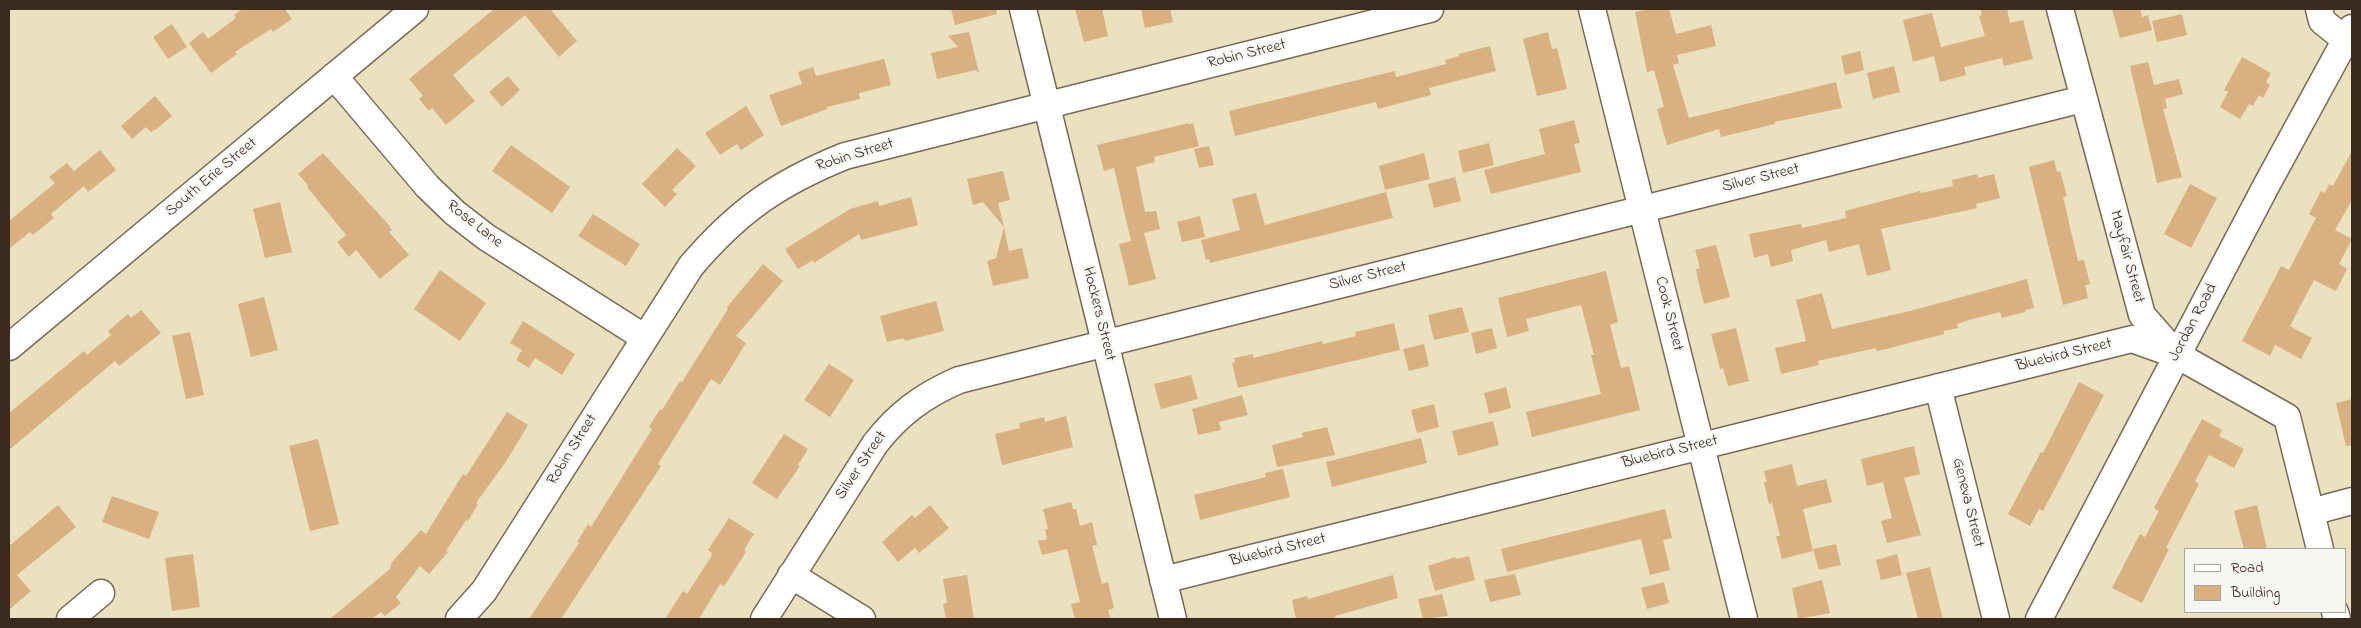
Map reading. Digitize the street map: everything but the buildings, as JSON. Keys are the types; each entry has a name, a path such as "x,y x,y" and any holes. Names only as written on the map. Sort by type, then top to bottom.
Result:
{"street":[{"name":"South Erie Street","path":"9,347 415,9"},
{"name":"Hockers Street","path":"1023,9 1172,619"},
{"name":"Robin Street","path":"459,619 484,591 691,266 716,237 744,211 776,189 810,170 845,156 1430,9"},
{"name":"Cook Street","path":"1592,9 1744,619"},
{"name":"Mayfair Street","path":"2060,9 2142,315 2177,355 2287,417 2320,548"},
{"path":"2319,9 2322,21 2350,38"},
{"name":"Jordan Road","path":"2039,619 2177,355 2350,38"},
{"name":"Rose Lane","path":"334,76 427,186 455,213 486,237 645,338"},
{"name":"Silver Street","path":"764,619 875,444 891,423 914,404 936,390 959,380 2083,99"},
{"name":"Bluebird Street","path":"1163,580 2132,339 2177,355"},
{"name":"Geneva Street","path":"1938,387 1996,619"},
{"path":"2311,512 2352,502"},
{"path":"792,575 862,619"},
{"path":"70,619 101,594"}]}
